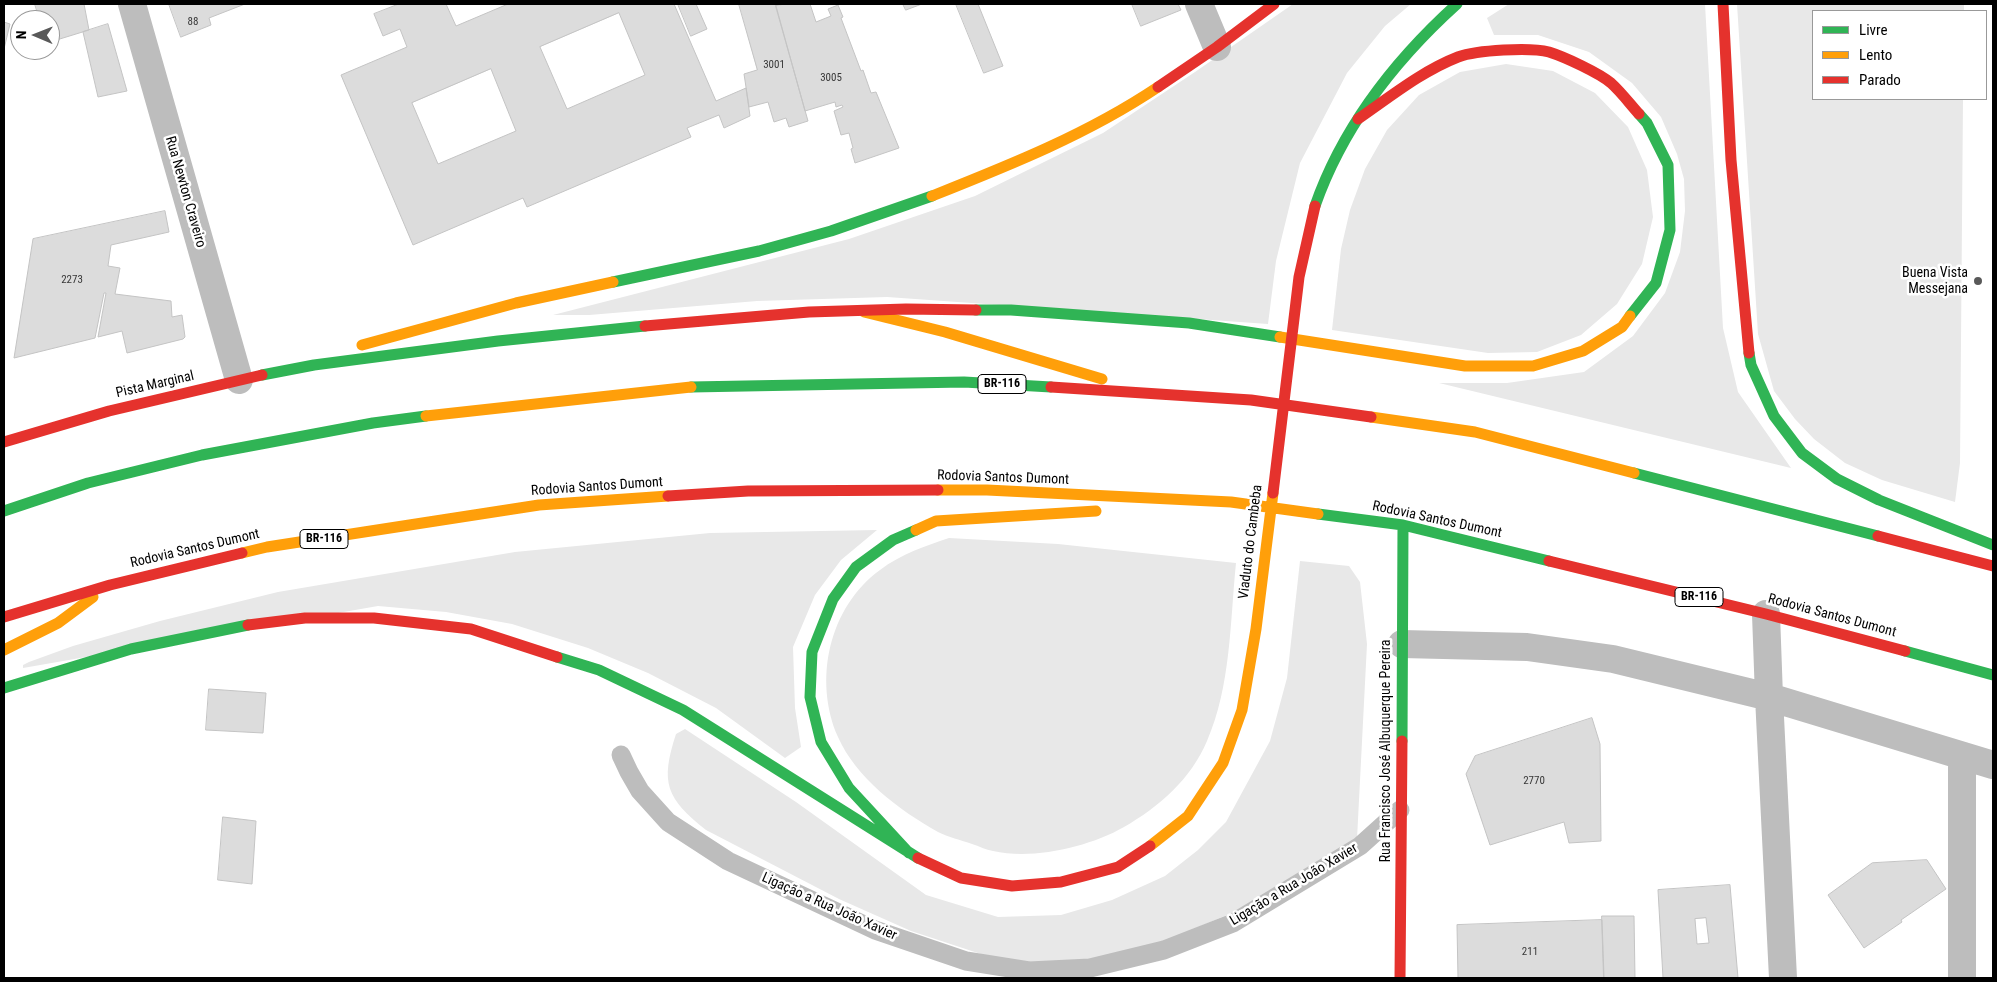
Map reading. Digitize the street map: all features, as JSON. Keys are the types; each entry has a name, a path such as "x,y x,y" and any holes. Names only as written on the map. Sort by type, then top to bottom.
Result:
{"main road":[{"path":"314,365 373,341 516,303 759,251 831,231 918,201 1027,158 1106,119 1217,47 1274,4"},
{"name":"Viaduto do Cambeba","path":"909,853 961,878 1012,886 1061,882 1118,867 1157,841 1188,816 1223,762 1242,710 1256,629 1299,277 1318,196 1334,161 1358,119 1392,70 1431,26 1457,4"},
{"path":"1723,4 1731,160 1745,317 1751,365 1774,416 1802,453 1837,479 1879,500 1993,545"},
{"path":"314,365 603,329 809,312 864,312 906,309 1011,310 1189,323 1465,366 1533,366 1583,351 1622,327 1656,283 1670,230 1668,165 1647,123 1610,82 1577,64 1548,52 1511,50 1480,52 1460,56 1440,65 1358,119"},
{"path":"864,312 946,332 1144,392"},
{"name":"Pista Marginal","path":"4,442 108,411 239,380 314,365"},
{"name":"BR-116","path":"4,511 88,483 202,455 373,423 518,404 715,386 964,382 1251,400 1475,432 1993,566"},
{"name":"Rodovia Santos Dumont","path":"4,617 110,585 267,548 549,505 758,491 987,490 1231,502 1403,525 1766,614 1993,675"},
{"path":"1123,509 1231,502"},
{"path":"909,853 849,788 821,742 810,697 812,652 832,599 856,567 893,540 936,521 1103,510"},
{"name":"Rua Francisco José Albuquerque Pereira","path":"1400,978 1403,525"},
{"path":"4,650 58,623 110,585"},
{"path":"4,688 131,649 234,627 305,618 374,618 471,629 599,670 683,710 909,853"}],"street":[{"name":"Rua Newton Craveiro","path":"132,4 239,380"},
{"path":"1199,4 1217,47"},
{"path":"1766,614 1783,978"},
{"path":"1402,644 1527,647 1614,659 1769,697 1993,764"},
{"path":"1962,756 1962,978"}],"lane":[{"name":"Ligação a Rua João Xavier","path":"622,755 640,791 668,822 728,861 876,930 966,961 1029,971 1090,968 1164,950 1233,923 1360,846 1400,810"}],"shaded area":[{"path":"1293,4 1411,4 1385,26 1347,73 1300,163 1276,261 1268,324 887,297 757,301 589,315 553,315 849,239 975,196 1103,133"},
{"path":"1509,4 1705,4 1723,328 1738,392 1791,468 1439,383 1507,383 1584,372 1633,336 1665,293 1680,252 1685,211 1684,179 1677,154 1661,117 1632,83 1589,52 1538,35 1494,35 1487,18"},
{"path":"1737,4 1964,4 1964,10 1812,10 1812,100 1963,100 1960,463 1955,502 1882,480 1845,463 1814,439 1795,419 1774,391 1758,334"},
{"path":"1506,64 1553,71 1595,93 1628,127 1647,170 1653,217 1642,264 1617,304 1581,335 1537,352 1488,353 1332,330 1341,249 1350,210 1365,169 1387,130 1419,95 1460,72"},
{"path":"877,530 841,560 815,595 793,647 795,708 801,747 785,758 716,708 648,673 588,648 512,624 446,612 378,606 23,668 23,665 29,662 73,646 160,621 278,592 515,552 710,533"},
{"path":"949,538 1058,544 1236,563 1225,676 1215,720 1207,741 1183,780 1173,791 1137,819 1110,834 1078,846 1060,850 1025,854 988,850 938,832 908,814 867,779 846,752 838,737 831,715 827,692 830,646 838,624 848,604 863,585 880,570 922,547"},
{"path":"1300,561 1349,566 1360,582 1367,644 1357,839 1239,910 1150,947 1077,963 1024,966 993,958 911,931 839,899 706,830 682,808 670,788 668,765 671,751 676,734 685,729 796,802 926,895 998,917 1061,915 1112,900 1165,876 1198,850 1226,822 1270,741 1287,678"}],"building":[{"path":"35,4 84,4 89,30 60,39 60,10 37,10"},
{"path":"169,4 245,4 209,18 211,25 181,37"},
{"path":"399,4 446,4 456,26 508,4 674,4 716,101 746,88 750,116 724,128 719,115 687,128 691,137 527,207 523,198 413,245 341,75 407,47 400,29 383,36 374,14","holes":["619,13 645,75 567,109 540,47","491,69 516,131 438,164 412,103"]},
{"path":"678,4 696,4 707,29 691,36"},
{"path":"739,4 775,4 808,121 789,127 786,118 774,122 768,102 749,107 744,74 757,70"},
{"path":"810,4 816,22 831,16 828,9 838,5 861,71 863,70 871,93 876,92 899,148 855,163 849,133 841,135 834,111 843,107 842,105 836,107 835,102 805,111 776,6"},
{"path":"903,4 922,4 906,10"},
{"path":"956,4 978,4 1003,66 984,73"},
{"path":"1132,4 1178,4 1181,10 1141,26"},
{"path":"4,22 10,24 4,49"},
{"path":"108,24 127,91 98,97 83,32"},
{"path":"165,211 169,232 111,245 108,266 120,268 115,294 171,301 172,317 182,315 185,337 183,339 127,353 122,331 98,337 106,293 104,293 95,338 14,358 33,239"},
{"path":"209,689 266,693 263,733 206,730"},
{"path":"1592,718 1600,744 1601,841 1569,843 1564,822 1490,845 1466,774 1475,756"},
{"path":"223,817 256,821 252,884 218,880"},
{"path":"1927,860 1946,889 1864,948 1828,895 1872,863"},
{"path":"1730,885 1738,978 1663,978 1658,890","holes":["1706,918 1709,943 1697,944 1695,919"]},
{"path":"1602,916 1634,916 1635,978 1604,978"},
{"path":"1602,920 1604,978 1458,978 1457,925"}],"traffic: fast":[{"path":"1315,206 1340,149 1373,96 1392,71 1434,25 1457,4"},
{"path":"1630,316 1656,283 1670,230 1668,165 1647,123 1639,114"},
{"path":"613,282 759,251 831,231 932,196"},
{"path":"976,310 1011,310 1189,323 1280,337"},
{"path":"262,375 314,365 498,341 645,326"},
{"path":"1749,353 1751,365 1774,416 1802,453 1837,479 1879,500 1993,545"},
{"path":"691,387 964,382 1051,387"},
{"path":"4,511 88,483 202,455 373,423 426,416"},
{"path":"1634,473 1878,536"},
{"path":"1318,514 1403,525 1549,561"},
{"path":"1402,741 1403,525"},
{"path":"909,853 849,788 821,742 810,697 812,652 833,599 856,567 893,540 916,530"},
{"path":"4,688 131,649 248,625"},
{"path":"1905,651 1993,675"},
{"path":"557,657 599,670 683,710 918,858"}],"traffic: slow":[{"path":"932,196 1048,148 1104,120 1158,87"},
{"path":"362,345 516,303 613,282"},
{"path":"864,312 945,332 1102,379"},
{"path":"1280,337 1465,366 1533,366 1583,351 1622,327 1630,316"},
{"path":"426,416 691,387"},
{"path":"1371,417 1475,432 1634,473"},
{"path":"938,490 987,490 1231,502 1318,514"},
{"path":"1150,846 1188,816 1223,763 1242,710 1256,629 1273,493"},
{"path":"242,553 267,547 539,505 668,496"},
{"path":"916,530 936,521 1096,511"},
{"path":"4,650 58,623 93,597"}],"traffic: jam":[{"path":"1158,87 1217,47 1274,4"},
{"path":"1723,4 1731,160 1749,353"},
{"path":"1358,119 1406,85 1458,57 1490,51 1517,50 1549,52 1590,70 1611,83 1639,114"},
{"path":"1273,493 1299,277 1315,206"},
{"path":"645,326 809,312 906,309 976,310"},
{"path":"4,442 109,411 262,375"},
{"path":"1051,387 1251,400 1371,417"},
{"path":"668,496 748,491 938,490"},
{"path":"1878,536 1993,566"},
{"path":"4,617 110,585 242,553"},
{"path":"1549,561 1766,614 1905,651"},
{"path":"248,625 305,618 374,618 471,629 557,657"},
{"path":"1400,978 1402,741"},
{"path":"918,858 961,878 1012,886 1061,882 1118,867 1150,846"}],"place":[{"name":"Buena Vista Messejana","path":"1978,281"}]}
